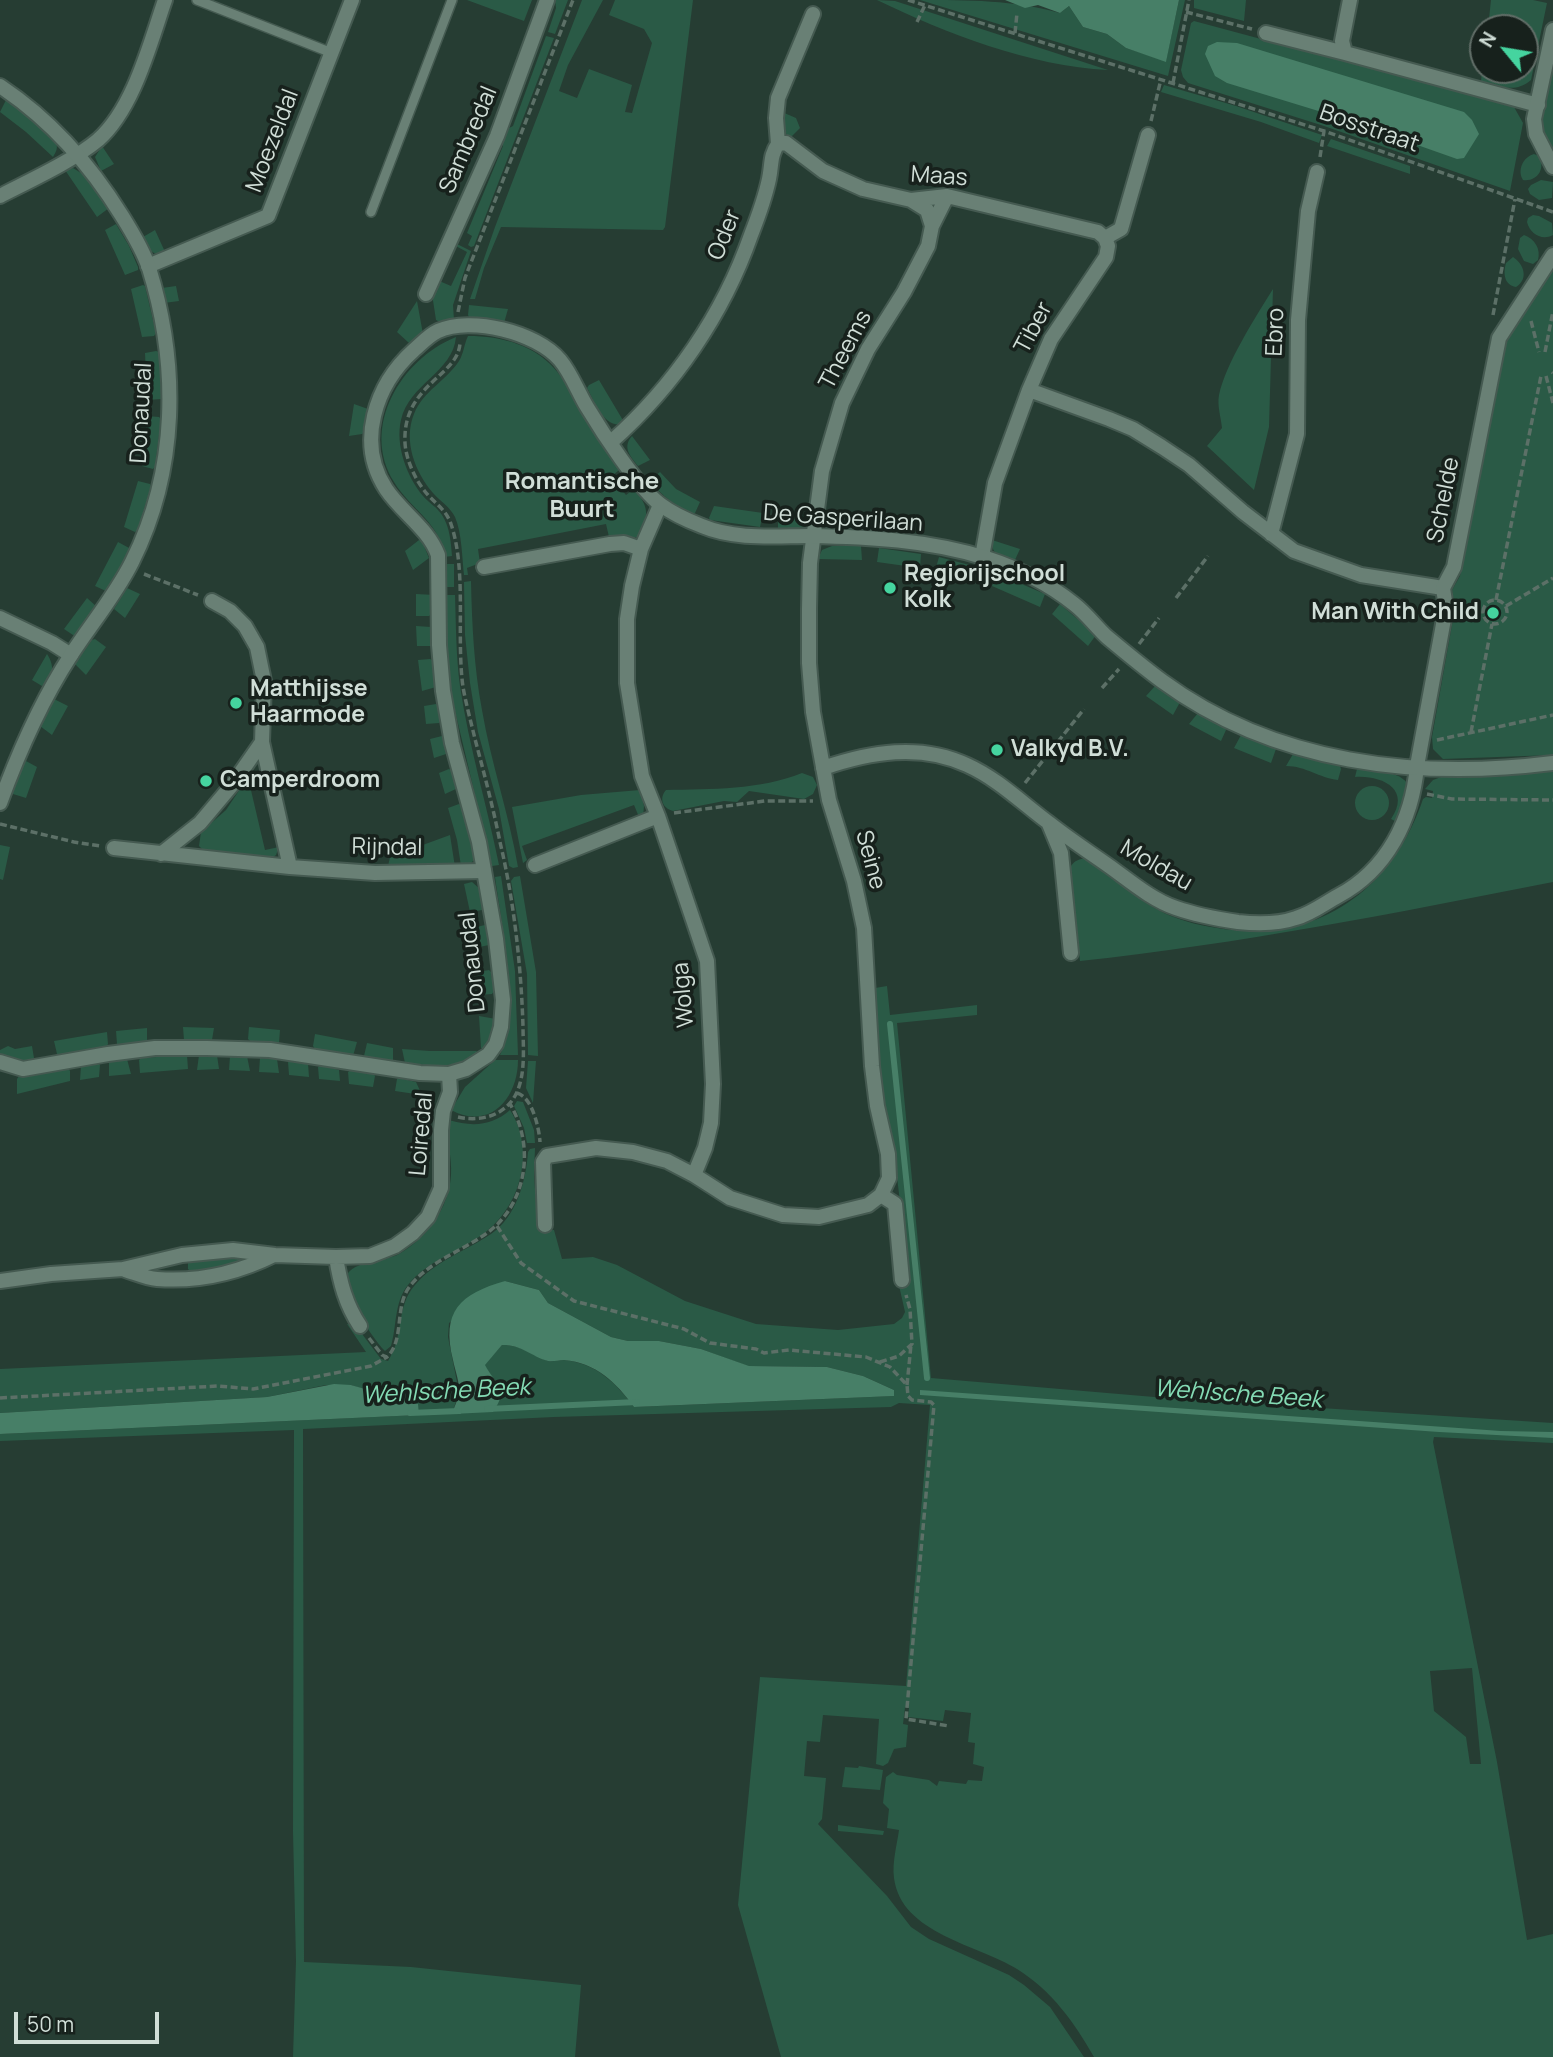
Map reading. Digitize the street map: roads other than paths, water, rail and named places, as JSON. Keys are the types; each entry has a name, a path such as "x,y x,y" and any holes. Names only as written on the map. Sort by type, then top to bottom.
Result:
{"street":[{"path":"0,197 99,139 124,105 141,69 165,0"},
{"name":"Moezeldal","path":"148,267 268,216 352,0"},
{"name":"Sambredal","path":"426,294 497,136 547,0"},
{"path":"1345,53 1342,41 1350,0"},
{"name":"Oder","path":"611,442 643,414 666,388 714,316 748,245 769,178 772,152 778,144 778,99 813,14"},
{"path":"1553,30 1534,119 1536,134 1553,167"},
{"path":"1266,33 1538,105"},
{"name":"Donaudal","path":"0,86 44,120 78,153 109,194 130,228 148,267 168,353 170,406 167,458 154,506 129,568 110,601 71,655 41,706 14,764 0,803"},
{"name":"Tiber","path":"982,557 998,475 1029,390 1051,339 1106,257 1108,246 1105,238 1121,229 1148,135"},
{"name":"Maas","path":"778,144 786,143 823,171 850,185 884,195 911,200 947,196 1098,232 1105,238"},
{"name":"Ebro","path":"1271,534 1297,433 1298,320 1308,211 1317,173"},
{"name":"Theems","path":"815,536 822,471 842,403 868,349 904,292 928,246 932,226 947,196"},
{"path":"911,200 927,210 932,226"},
{"name":"Schelde","path":"1417,766 1446,608 1443,588 1454,567 1499,338 1553,255"},
{"name":"Donaudal","path":"0,1062 23,1069 143,1050 207,1048 270,1050 420,1073 449,1074 466,1069 488,1055 496,1044 501,1027 503,1000 496,939 479,842 452,743 443,691 438,555 433,541 385,488 370,444 373,413 388,380 408,355 433,333 460,326"},
{"name":"De Gasperilaan","path":"460,326 513,332 542,345 559,359 611,442 660,505 706,528 741,535 900,540 982,557 1042,583 1076,606 1106,636 1164,683 1247,729 1302,749 1376,765 1446,770 1504,769 1553,763"},
{"path":"1029,390 1109,419 1153,441 1189,465 1294,551 1362,575 1443,588"},
{"name":"Wolga","path":"660,505 640,549 627,619 627,683 642,776 707,961 713,1084 711,1123 705,1149 694,1175"},
{"name":"Seine","path":"815,536 810,562 809,663 813,712 829,800 844,842 864,928 872,1066 889,1166 889,1178 881,1195"},
{"path":"484,567 610,544 624,543 640,549"},
{"path":"212,601 230,611 245,626 257,647 264,681 262,742 290,867"},
{"path":"0,618 71,655"},
{"path":"162,854 200,823 232,785 262,742"},
{"name":"Moldau","path":"823,768 856,757 913,751 966,764 1015,795 1048,823 1135,885 1174,908 1217,919 1257,924 1296,918 1351,889 1378,865 1400,834 1415,792 1417,766"},
{"path":"535,865 658,816"},
{"name":"Moldau","path":"1048,823 1060,853 1072,953"},
{"name":"Rijndal","path":"114,848 290,867 375,873 484,871"},
{"name":"Loiredal","path":"0,1281 123,1269 182,1255 233,1250 336,1258 370,1256 395,1246 413,1233 428,1217 441,1188 441,1130 443,1111 450,1092 449,1074"},
{"path":"545,1225 542,1162 547,1156 596,1148 633,1152 667,1161 730,1198 782,1215 819,1217 839,1213 868,1205 881,1195 895,1204 902,1280"},
{"name":"Loiredal","path":"123,1269 155,1279 208,1278 249,1267 275,1255"},
{"path":"336,1258 340,1284 360,1326"}],"lane":[{"path":"197,0 332,53"},
{"path":"371,212 452,0"}],"waterway":[{"path":"890,1024 927,1378"},
{"name":"Wehlsche Beek","path":"487,1409 637,1402"},
{"name":"Wehlsche Beek","path":"410,1413 459,1411"}],"place":[{"name":"Regiorijschool Kolk","path":"890,588"},
{"name":"Man With Child","path":"1493,613"},
{"name":"Matthijsse Haarmode","path":"236,703"},
{"name":"Valkyd B.V.","path":"997,750"},
{"name":"Camperdroom","path":"206,781"}],"district":[{"name":"Romantische Buurt","path":"582,496"}]}
